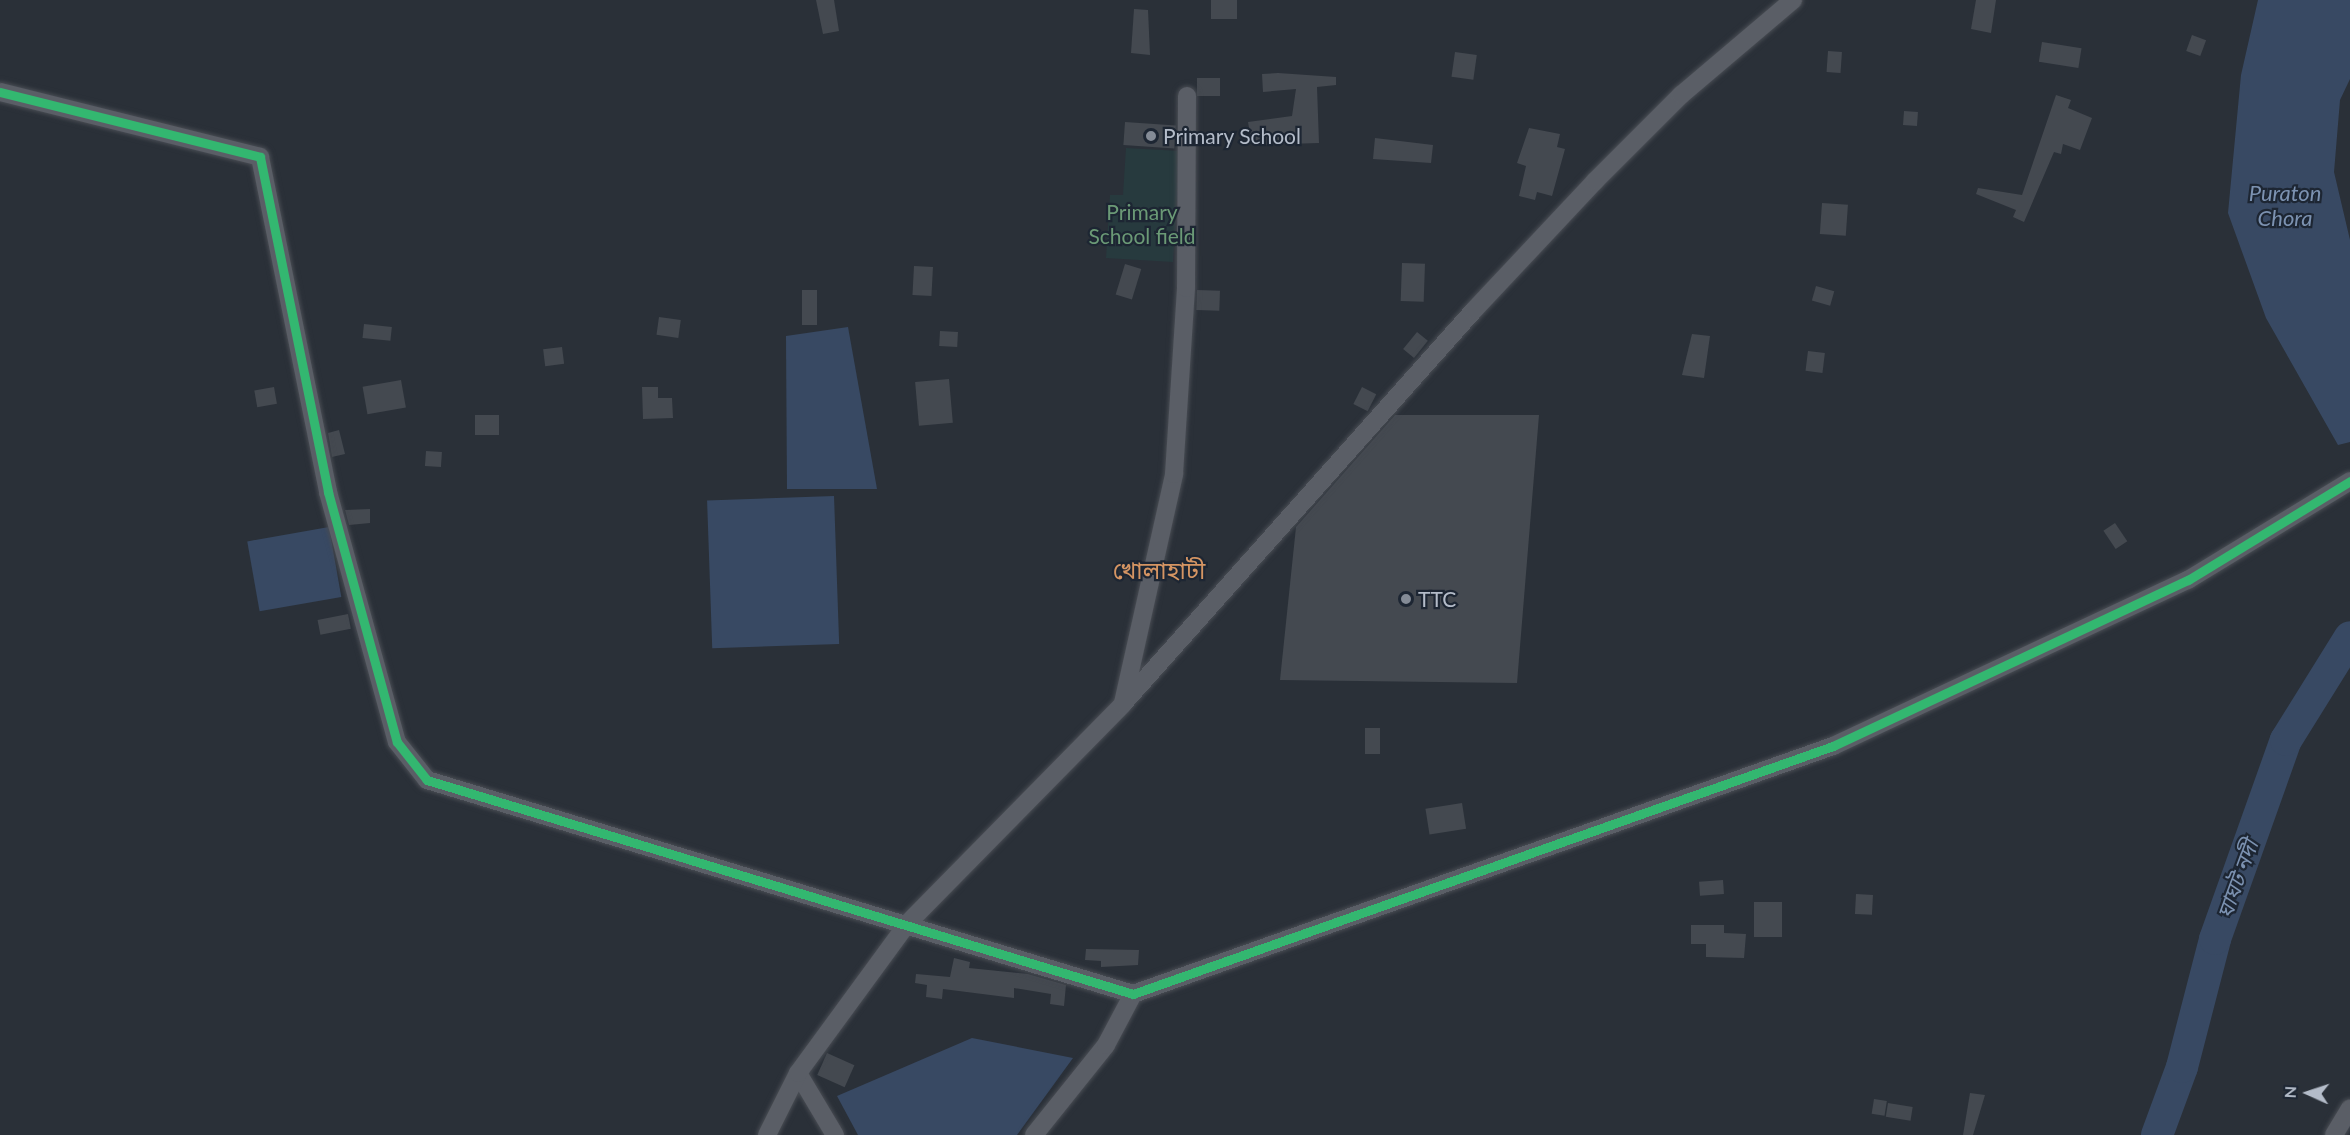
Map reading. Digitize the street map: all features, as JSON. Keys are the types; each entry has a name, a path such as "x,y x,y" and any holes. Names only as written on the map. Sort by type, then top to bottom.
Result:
{"street":[{"path":"767,1135 798,1073 907,924 1122,705 1474,310 1587,190 1681,95 1793,0"},
{"path":"0,92 260,157 328,492 398,742 427,780 1133,994 1833,746 2188,580 2350,482"},
{"path":"1122,705 1174,474 1186,288 1187,96"},
{"path":"1034,1135 1106,1045 1133,994"},
{"path":"798,1073 835,1135"},
{"path":"2334,1135 2350,1107"}],"green space":[{"name":"Primary School field","path":"1126,148 1180,151 1173,262 1106,258 1110,195 1123,195"}],"water":[{"name":"Puraton Chora","path":"2258,0 2350,0 2350,79 2340,100 2334,172 2350,240 2350,442 2338,445 2266,318 2228,213 2241,75"},
{"path":"848,327 877,489 787,489 786,336"},
{"path":"834,496 839,644 712,648 707,500"},
{"path":"329,527 341,597 260,611 247,541"},
{"path":"972,1038 1073,1058 1017,1135 858,1135 837,1096"}],"building":[{"path":"816,0 834,0 839,31 823,34"},
{"path":"1211,0 1237,0 1237,19 1211,19"},
{"path":"1976,0 1996,0 1991,33 1971,29"},
{"path":"1134,9 1148,10 1150,55 1131,53"},
{"path":"2192,35 2206,40 2200,56 2186,51"},
{"path":"2042,42 2082,48 2078,68 2039,62"},
{"path":"1828,51 1842,52 1841,73 1827,72"},
{"path":"1455,52 1477,55 1473,80 1452,77"},
{"path":"1262,74 1336,77 1336,85 1317,87 1319,143 1252,145 1248,122 1292,116 1296,89 1263,92"},
{"path":"1197,78 1220,78 1220,96 1197,96"},
{"path":"2056,95 2071,100 2068,108 2092,118 2080,150 2063,144 2061,154 2054,152 2024,222 2013,217 2016,210 1976,194 1978,188 2022,195"},
{"path":"1904,111 1918,112 1917,126 1903,125"},
{"name":"Primary School","path":"1125,122 1176,126 1174,149 1123,145"},
{"path":"1529,128 1560,134 1557,147 1565,149 1552,196 1537,192 1535,200 1519,196 1526,166 1517,163"},
{"path":"1375,138 1433,145 1431,163 1373,159"},
{"path":"1822,203 1848,205 1846,236 1820,234"},
{"path":"1402,263 1425,264 1424,302 1401,301"},
{"path":"1125,264 1141,269 1132,300 1116,295"},
{"path":"914,266 933,267 931,296 912,295"},
{"path":"1816,286 1834,291 1830,306 1812,300"},
{"path":"802,290 817,290 817,325 802,325"},
{"path":"1197,290 1220,291 1219,311 1196,310"},
{"path":"659,317 681,320 678,338 656,335"},
{"path":"364,324 392,327 390,341 363,338"},
{"path":"940,331 958,332 957,347 939,346"},
{"path":"1417,332 1428,341 1414,358 1403,349"},
{"path":"1692,334 1710,336 1704,378 1682,375"},
{"path":"562,347 564,364 545,366 543,349"},
{"path":"1808,351 1825,353 1822,373 1806,371"},
{"path":"949,379 953,423 919,426 915,382"},
{"path":"401,380 406,408 367,414 363,387"},
{"path":"274,387 277,404 257,407 254,390"},
{"path":"642,387 658,387 658,398 672,398 673,418 643,419"},
{"path":"1362,387 1376,394 1368,411 1353,404"},
{"path":"475,415 499,415 499,435 475,435"},
{"name":"TTC","path":"1395,415 1539,415 1517,683 1280,680 1296,527"},
{"path":"339,430 345,454 332,457 328,433"},
{"path":"426,451 442,452 441,467 425,466"},
{"path":"370,509 370,523 349,525 345,510"},
{"path":"2115,523 2127,541 2116,549 2103,531"},
{"path":"348,614 351,629 320,635 318,620"},
{"path":"1365,728 1380,728 1380,754 1365,754"},
{"path":"1462,803 1466,829 1430,834 1425,809"},
{"path":"1723,880 1724,894 1700,896 1699,882"},
{"path":"1856,894 1873,895 1872,915 1855,914"},
{"path":"1754,902 1782,902 1782,937 1754,937"},
{"path":"1691,925 1724,925 1724,933 1746,934 1744,958 1706,957 1706,944 1691,944"},
{"path":"1086,949 1139,950 1138,965 1101,967 1101,961 1085,960"},
{"path":"954,958 970,962 969,968 1028,974 1066,985 1064,1006 1050,1004 1051,994 1014,988 1014,998 943,989 942,999 926,997 927,985 915,983 916,974 950,977"},
{"path":"827,1053 854,1065 845,1087 817,1075"},
{"path":"1970,1093 1985,1095 1973,1135 1963,1135"},
{"path":"1874,1099 1887,1101 1884,1116 1872,1114"},
{"path":"1888,1103 1913,1107 1911,1121 1886,1117"}],"waterway":[{"name":"ঘাঘট নদী","path":"2157,1135 2182,1067 2215,939 2286,740 2350,637"}],"cycle path":[{"path":"0,92 260,157 328,492 397,742 427,780 1133,994 1833,746 2188,580 2350,481"}],"place":[{"name":"Primary School","path":"1151,136"},
{"name":"TTC","path":"1406,599"}],"district":[{"name":"খোলাহাটী","path":"1159,570"}]}
